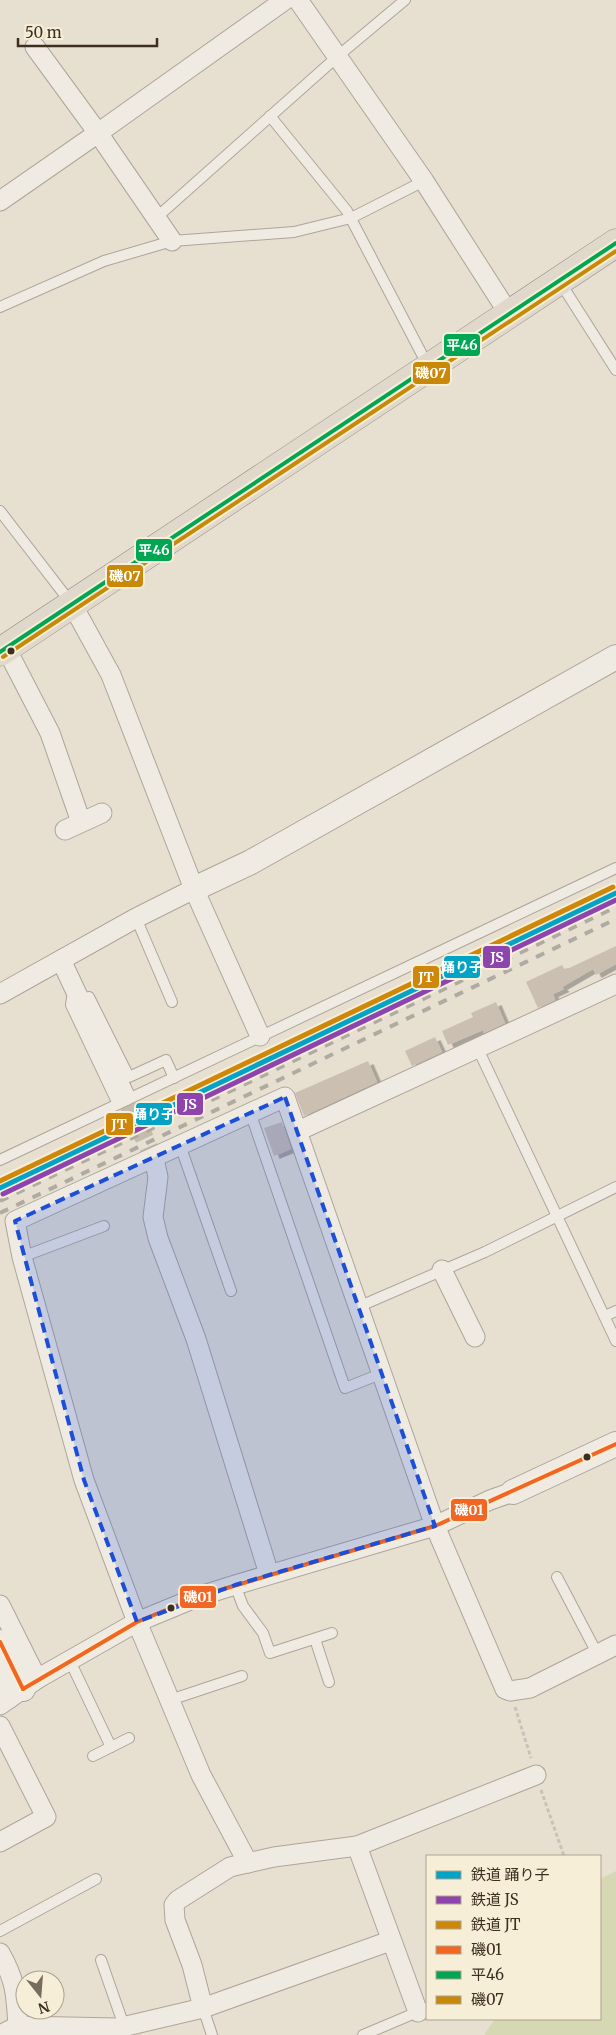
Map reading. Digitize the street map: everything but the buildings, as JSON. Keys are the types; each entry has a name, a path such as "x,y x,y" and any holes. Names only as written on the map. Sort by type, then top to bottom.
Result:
{"highway":[{"path":"3,650 616,243"}],"street":[{"path":"0,201 285,0"},
{"path":"298,0 424,181 509,314"},
{"path":"35,47 98,133 172,241"},
{"path":"72,604 112,675 194,889 260,1036"},
{"path":"3,650 50,733 73,826 102,813"},
{"path":"0,994 136,918 252,862 616,657"},
{"path":"61,960 121,1100"},
{"path":"298,1131 616,984"},
{"path":"74,987 89,998"},
{"path":"248,1863 201,1775 137,1622 84,1480 22,1257 15,1221 285,1097 435,1526 505,1689 510,1691 530,1688 616,1645"},
{"path":"154,1159 158,1177 154,1217 158,1238 196,1339 269,1574"},
{"path":"442,1270 475,1337"},
{"path":"17,1693 137,1622 200,1596 435,1526 616,1444"},
{"path":"0,1604 17,1693"},
{"path":"0,1642 17,1693"},
{"path":"0,1678 17,1693"},
{"path":"0,1726 46,1817 0,1842"},
{"path":"203,2008 192,1965 175,1920 174,1905 230,1867 274,1857 357,1846 536,1775"},
{"path":"357,1846 390,1941 422,2010"},
{"path":"0,2035 18,2026 40,2031 118,2028 203,2008 390,1941"},
{"path":"0,1953 10,1971 17,1995 18,2026"}],"lane":[{"path":"156,218 338,56 405,0"},
{"path":"270,116 351,218 429,367"},
{"path":"0,307 104,261 172,241 294,232 351,218 424,181"},
{"path":"559,281 616,370"},
{"path":"0,511 72,604"},
{"path":"0,1160 121,1100 174,1078 616,868"},
{"path":"136,918 172,1002"},
{"path":"89,998 129,1077 166,1060 174,1078"},
{"path":"478,1049 616,1341"},
{"path":"250,1112 345,1388 383,1373"},
{"path":"180,1145 231,1291"},
{"path":"358,1307 485,1252 616,1187"},
{"path":"22,1257 104,1226"},
{"path":"604,1316 616,1311"},
{"path":"557,1578 598,1655"},
{"path":"235,1585 242,1606 262,1633 270,1653 332,1633"},
{"path":"315,1638 329,1682"},
{"path":"70,1661 112,1747"},
{"path":"170,1700 242,1676"},
{"path":"93,1756 129,1738"},
{"path":"0,1931 96,1879"},
{"path":"101,1960 124,2026"},
{"path":"203,2008 212,2035"},
{"path":"363,2035 422,2010"}],"highlighted area":[{"path":"285,1097 435,1526 235,1585 137,1622 84,1480 15,1221"}],"green space":[{"path":"616,1871 616,2035 484,2035 494,2020 601,2020 601,1878"}],"tunnel":[{"path":"125,1096 154,1159"}],"railway":[{"path":"0,1201 616,907"},
{"path":"0,1213 616,919"}],"rail line":[{"name":"JT","path":"0,1181 613,887"},
{"name":"踊り子","path":"0,1188 616,893"},
{"name":"JS","path":"3,1194 616,900"}],"transit line":[{"name":"平46","path":"0,652 616,243"},
{"name":"磯07","path":"3,657 616,251"},
{"name":"磯01","path":"23,1689 137,1622 200,1596 435,1526 616,1444"},
{"name":"磯01","path":"0,1642 23,1689"}]}
